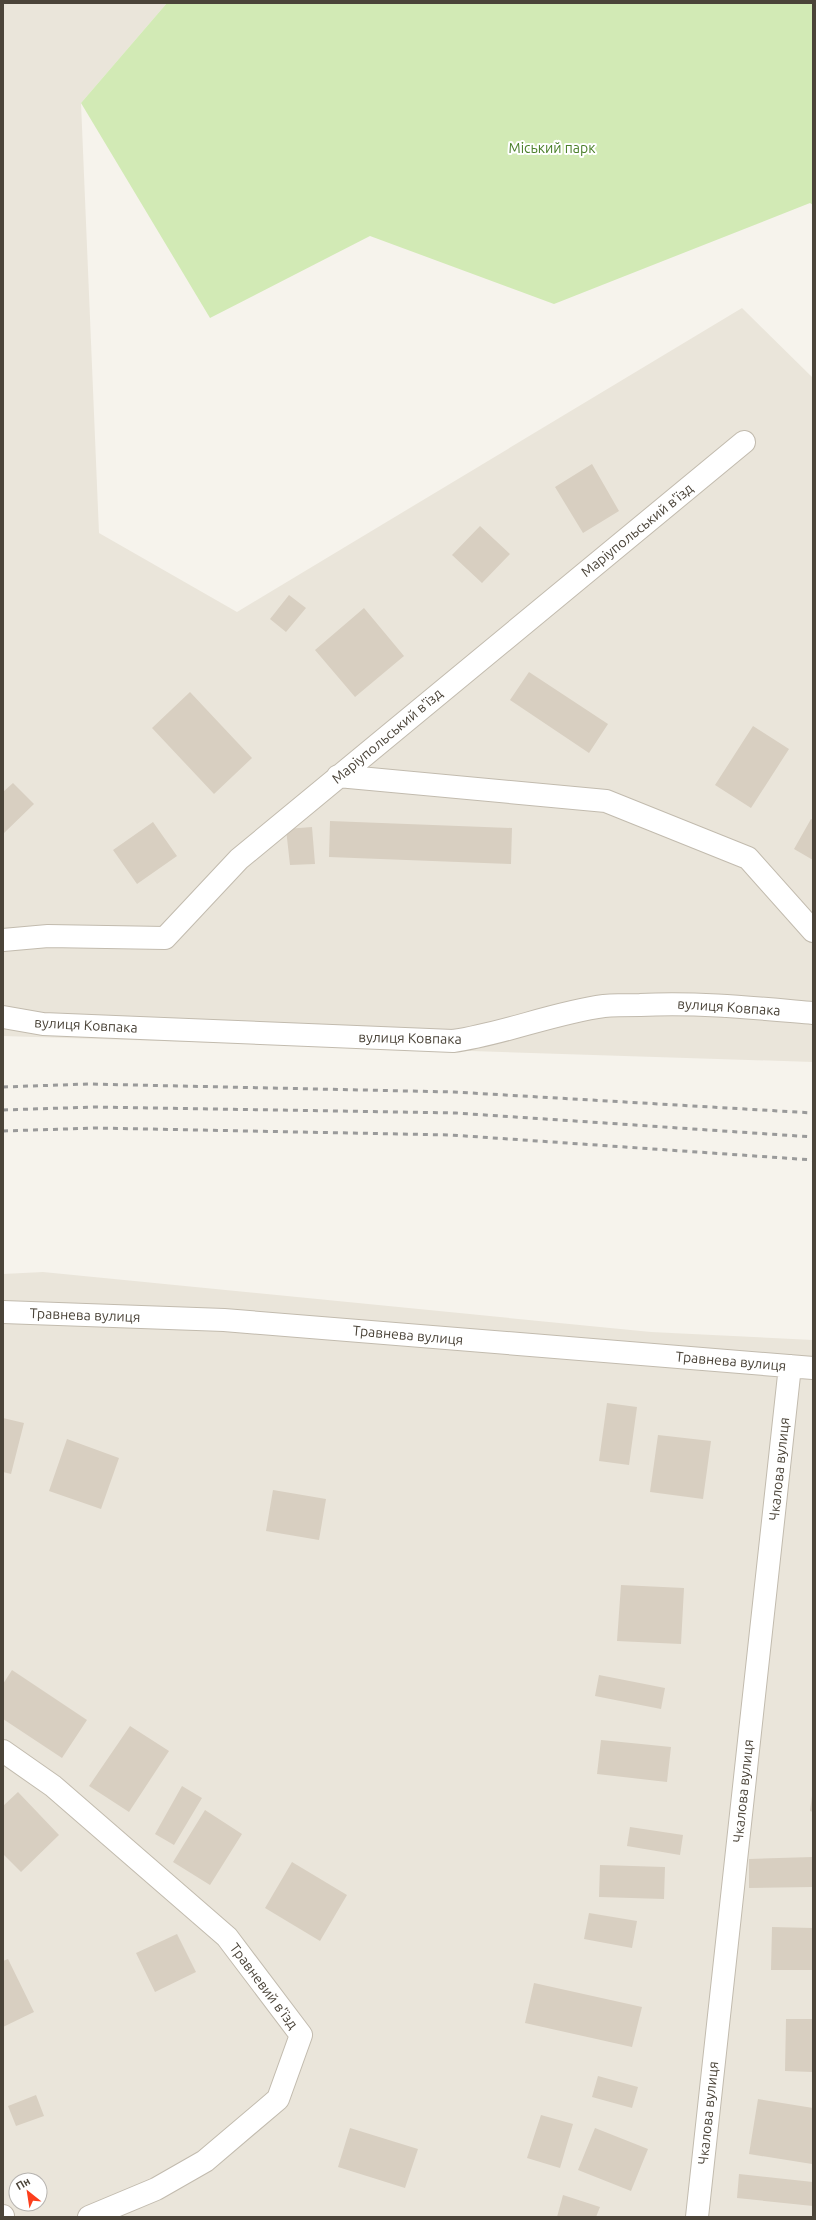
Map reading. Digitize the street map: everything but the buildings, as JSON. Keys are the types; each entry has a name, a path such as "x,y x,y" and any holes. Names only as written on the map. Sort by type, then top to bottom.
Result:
{"street":[{"name":"Маріупольський в'їзд","path":"3,940 48,936 165,938 239,860 338,776 744,442"},
{"path":"338,776 606,801 748,858 813,931"},
{"name":"вулиця Ковпака","path":"3,1017 43,1024 453,1041 478,1038 535,1020 604,1006 685,1004 739,1006 813,1014"},
{"name":"Травнева вулиця","path":"3,1312 224,1320 813,1368"},
{"name":"Чкалова вулиця","path":"697,2217 790,1366"},
{"name":"Травневий в'їзд","path":"3,1752 53,1786 227,1937 301,2035 278,2099 205,2161 156,2189 89,2217"}],"shaded area":[{"path":"3,3 167,3 81,103 99,533 237,612 742,308 813,378 813,1062 3,1036"},
{"path":"43,1272 651,1332 813,1340 813,2217 3,2217 3,1274"}],"green space":[{"name":"Міський парк","path":"167,3 813,3 813,205 810,203 554,304 370,236 210,318 81,103"}],"railway":[{"path":"3,1087 88,1084 454,1092 813,1113"},
{"path":"3,1110 95,1107 456,1113 813,1137"},
{"path":"3,1131 96,1128 451,1135 813,1160"}]}
